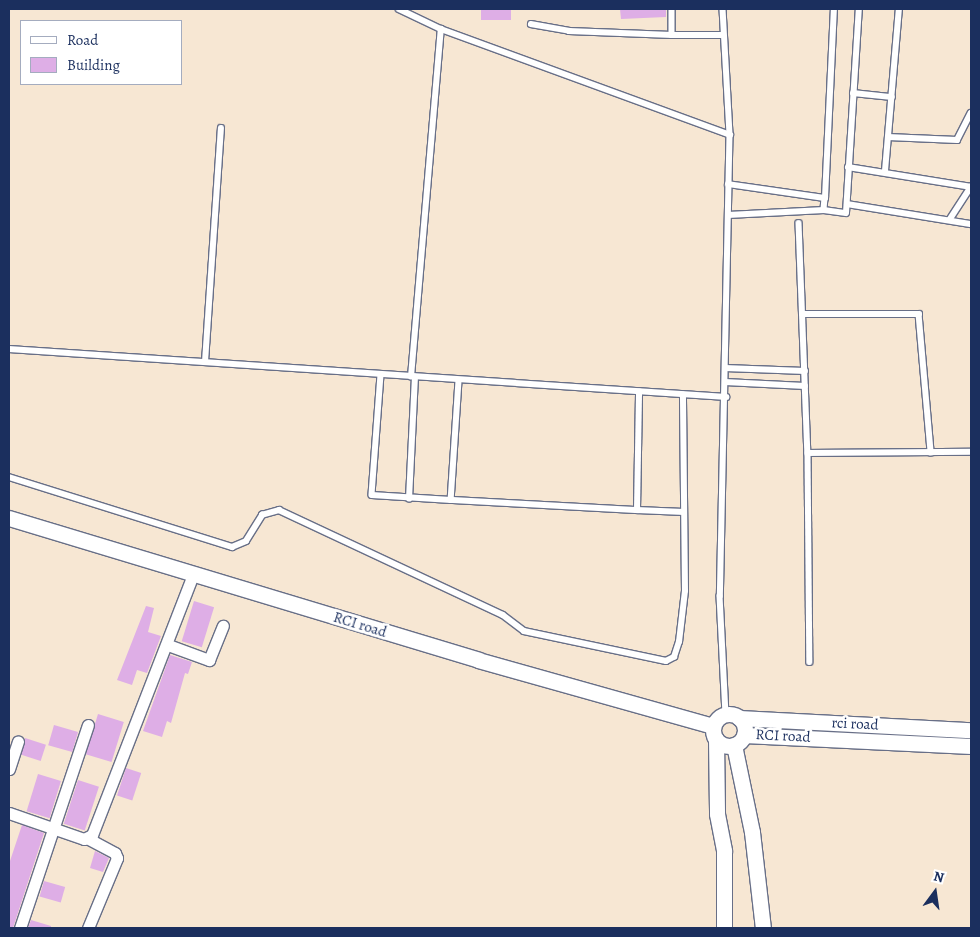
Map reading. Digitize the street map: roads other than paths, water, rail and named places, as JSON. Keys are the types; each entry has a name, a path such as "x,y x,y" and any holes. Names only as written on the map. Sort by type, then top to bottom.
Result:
{"main road":[{"name":"RCI road","path":"9,518 714,732 723,745 739,740 971,746"},
{"name":"rci road","path":"733,716 971,730"},
{"path":"724,928 724,851 717,814 714,732 733,716 739,740"},
{"name":"RCI road","path":"739,740 764,928"}],"street":[{"path":"89,839 168,644 193,575"},
{"path":"168,644 209,660 222,626"},
{"path":"20,928 88,725"},
{"path":"9,769 18,741"},
{"path":"9,813 89,839 115,852 116,858 88,928"}],"lane":[{"path":"400,9 440,30 730,135"},
{"path":"672,9 672,35"},
{"path":"723,9 730,135 726,397 720,596 733,716"},
{"path":"824,210 834,9"},
{"path":"728,215 824,210 846,213 859,9"},
{"path":"885,171 899,9"},
{"path":"532,24 569,31 723,35"},
{"path":"409,499 413,377 440,30"},
{"path":"853,94 892,97"},
{"path":"888,137 957,140 971,114"},
{"path":"205,362 222,129"},
{"path":"848,167 885,171 971,187 950,219"},
{"path":"728,184 825,198"},
{"path":"847,204 950,219 971,224"},
{"path":"799,223 808,453 810,662"},
{"path":"803,314 919,314 931,452"},
{"path":"9,349 459,381 726,397"},
{"path":"725,368 805,371"},
{"path":"381,375 371,492 375,496 684,512"},
{"path":"452,500 459,381"},
{"path":"725,382 805,386"},
{"path":"637,510 639,392"},
{"path":"9,477 232,547 246,541 262,515 279,510 503,615 524,631 666,661 674,657 679,642 685,592 682,395"},
{"path":"808,453 971,452"}]}
